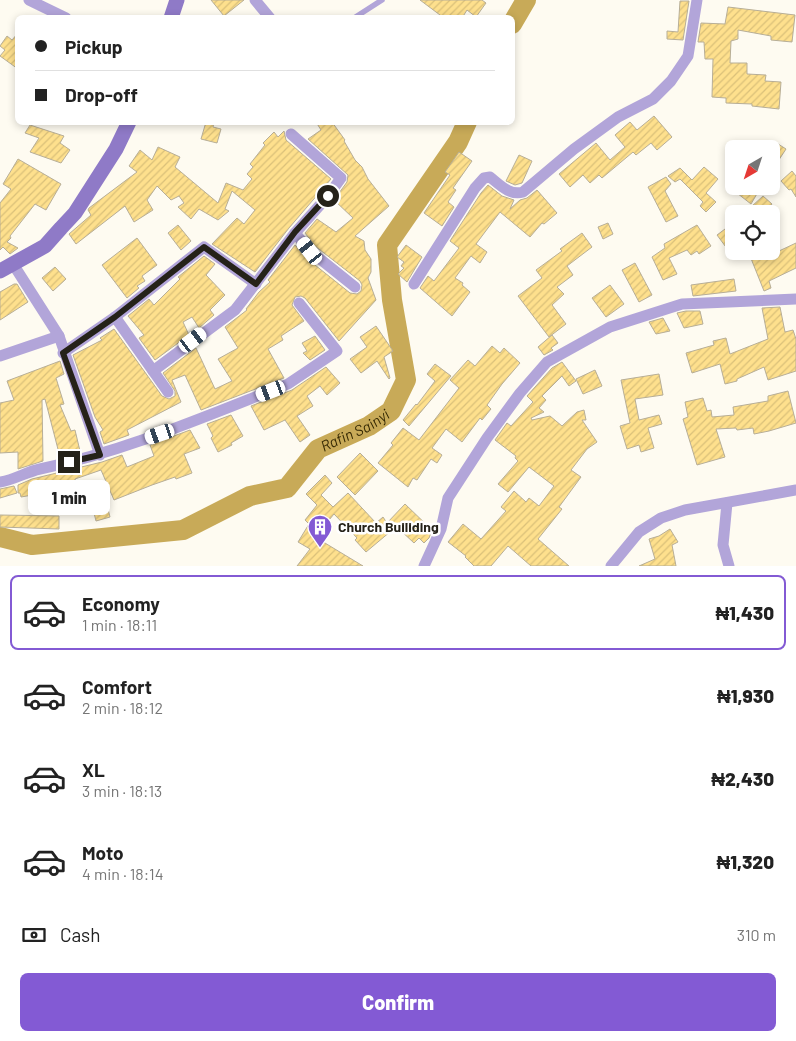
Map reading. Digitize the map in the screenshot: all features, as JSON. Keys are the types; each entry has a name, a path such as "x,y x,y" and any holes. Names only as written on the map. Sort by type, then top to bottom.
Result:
{"street":[{"path":"29,0 60,15"},
{"path":"172,15 177,0"},
{"path":"255,0 268,15"},
{"path":"414,284 475,188 484,178 490,178 512,193 523,192 574,149 618,117 653,99 671,81 688,56 697,0"},
{"path":"100,455 58,336 7,268 45,246 75,212 116,149 128,125"},
{"path":"153,371 235,310 295,232 328,196 341,178 291,134"},
{"path":"295,232 310,251 355,287"},
{"path":"63,353 115,317 204,247 256,284"},
{"path":"782,299 796,292"},
{"path":"424,566 440,529 448,498 487,438 520,393 547,362 610,327 682,304 796,299"},
{"path":"0,482 37,469 100,455 175,429 288,384 337,351 299,303"},
{"path":"115,317 168,392"},
{"path":"0,356 58,336"},
{"path":"611,566 639,532 652,523 685,510 796,490"},
{"path":"727,503 723,544 729,566"}],"lane":[{"path":"359,15 382,0"}],"building":[{"path":"211,0 244,0 225,15"},
{"path":"420,0 482,0 486,3 477,15 473,15 467,10 464,15 440,15"},
{"path":"680,1 689,1 683,40 667,39 667,31 678,32"},
{"path":"728,7 795,15 792,42 771,40 771,36 738,30 738,39 731,41 730,63 747,63 747,74 766,75 765,81 781,82 779,109 752,106 752,104 726,103 726,98 712,97 713,59 705,59 704,42 698,42 701,23 725,24"},
{"path":"7,36 12,40 15,36 15,67 0,56 5,50 0,46"},
{"path":"654,116 672,137 657,150 651,143 636,155 633,152 602,178 599,175 590,183 583,175 570,187 559,174 596,143 610,160 625,147 615,135 630,122 637,130"},
{"path":"30,125 64,136 60,143 70,150 61,163 30,152 39,138 25,133"},
{"path":"205,125 213,125 213,127 221,129 217,143 201,139"},
{"path":"318,125 334,125 345,140 355,160 389,206 355,236 364,241 365,250 371,259 371,272 368,278 376,300 339,341 305,298 301,296 295,297 292,305 304,321 281,336 283,340 268,349 284,378 201,410 185,375 172,380 181,402 127,430 129,435 104,444 100,432 103,430 95,417 73,355 102,340 100,338 114,329 162,396 169,399 175,396 175,391 163,373 196,348 215,389 232,381 218,359 238,348 225,327 247,310 259,292 270,282 268,280 295,245 305,257 350,293 357,294 361,291 362,285 360,281 315,246 305,233 317,219 336,232 353,218 334,200 347,182 348,175 308,139 321,130"},
{"path":"284,131 286,140 331,179 289,228 255,272 212,244 237,218 244,224 255,210 232,191 225,209 229,211 218,220 199,209 191,219 178,207 184,203 179,196 171,200 157,186 147,200 153,210 134,222 125,206 76,244 69,234 91,215 88,210 89,208 137,172 129,166 140,150 152,160 158,147 180,157 175,167 218,203 226,183 243,190 252,179 247,174 253,167 250,164 265,145 263,143 274,132 278,137"},
{"path":"780,145 786,149 780,158"},
{"path":"459,152 472,161 453,188 456,190 448,202 454,207 442,226 424,213 450,175 445,172"},
{"path":"519,155 532,161 522,183 515,185 506,181"},
{"path":"18,159 61,184 46,210 35,204 10,236 11,238 7,242 18,248 10,254 3,247 0,250 0,203 11,189 3,184"},
{"path":"704,167 718,179 706,193 716,202 706,212 700,206 703,202 680,179 675,182 668,176 680,168 692,180"},
{"path":"792,171 796,176 796,197 791,189 789,190 781,181"},
{"path":"666,177 671,184 665,191 678,216 666,222 648,187"},
{"path":"488,185 502,196 514,200 510,209 520,200 527,198 537,190 557,213 544,224 542,223 530,237 500,212 476,244 487,252 480,263 471,256 455,278 463,283 462,285 470,292 452,316 420,288 428,276 434,281 459,248 450,241"},
{"path":"740,195 756,195 751,204"},
{"path":"763,196 772,204 771,205 753,205"},
{"path":"608,223 613,234 603,239 598,227"},
{"path":"178,225 191,241 181,250 168,233"},
{"path":"697,225 711,246 699,254 697,251 691,255 687,250 669,258 677,274 663,280 652,257 665,248 664,244"},
{"path":"725,229 725,246 717,235"},
{"path":"582,233 592,247 567,266 573,275 557,287 564,294 552,305 566,324 549,337 518,296 542,278 536,270"},
{"path":"137,238 157,265 142,276 145,281 137,286 139,288 127,298 102,265"},
{"path":"796,243 796,268 769,281 771,288 764,291 752,260 780,260 780,251"},
{"path":"406,245 422,257 407,282 398,274 404,268 401,266 404,262 397,257"},
{"path":"204,256 215,264 206,275 225,295 210,310 214,315 199,328 192,317 183,322 189,335 155,360 139,338 144,335 128,316 149,299 154,305 180,279 178,277"},
{"path":"635,263 652,295 639,302 622,270"},
{"path":"55,267 66,279 53,291 42,278"},
{"path":"734,279 736,291 693,296 691,285"},
{"path":"17,284 28,302 0,320 0,292"},
{"path":"610,285 624,304 606,317 592,298"},
{"path":"780,307 785,332 793,330 796,339 796,371 768,380 764,367 737,379 737,381 725,384 720,364 692,373 686,353 714,345 713,341 726,338 730,354 768,339 762,308"},
{"path":"700,311 703,324 684,328 677,313"},
{"path":"663,318 670,331 656,334 649,322"},
{"path":"376,326 393,351 384,357 389,379 377,361 361,373 350,359 367,347 360,337"},
{"path":"552,335 558,343 551,348 553,350 544,355 538,347"},
{"path":"315,336 325,350 310,360 303,353 307,351 302,343"},
{"path":"492,346 500,353 504,348 520,363 487,405 491,409 482,420 480,418 462,442 446,429 432,448 442,455 437,463 431,459 417,480 413,478 408,487 378,463 393,445 391,443 403,428 419,440 459,388 450,380 468,360 475,366"},
{"path":"60,361 64,374 56,378 64,404 60,405 71,431 75,430 80,451 60,457 45,399 42,400 43,461 18,469 18,452 0,453 0,403 14,400 7,381"},
{"path":"562,362 576,381 569,386 562,376 542,396 546,400 539,408 544,412 531,418 532,420 550,416 562,426 577,412 584,410 586,420 582,420 597,442 587,449 571,470 581,477 559,507 562,509 538,539 569,566 531,566 508,546 491,566 474,566 466,556 448,542 463,524 481,539 506,511 501,507 514,491 526,502 529,498 539,506 554,486 529,467 508,492 498,484 518,461 515,458 516,456 495,440 507,423 511,426 533,402 527,396 552,368"},
{"path":"435,364 451,376 409,426 403,420 435,381 427,374"},
{"path":"326,367 340,383 327,395 320,386 307,396 313,406 297,416 310,435 300,442 285,420 264,430 251,406 292,390"},
{"path":"595,370 602,386 583,394 576,379"},
{"path":"659,374 663,395 635,399 639,420 659,415 662,424 648,428 654,448 641,452 639,445 627,449 620,426 630,423 621,380"},
{"path":"788,391 796,423 754,434 753,428 737,430 736,428 716,429 725,457 697,465 683,419 688,417 685,402 703,398 707,411 711,410 712,417 734,415 733,407 768,401 768,396"},
{"path":"231,415 243,436 231,443 232,445 218,452 207,424"},
{"path":"190,430 200,448 184,454 192,473 176,479 175,477 114,500 101,470 75,479 77,487 66,490 68,493 39,499 38,494 21,497 20,493 18,493 18,485 32,479 102,462 122,455 127,467 154,456 150,445"},
{"path":"360,453 378,471 355,495 337,477"},
{"path":"325,475 332,483 321,495 333,507 348,493 376,523 383,517 387,523 405,504 432,530 429,538 424,543 419,538 414,543 399,529 403,521 366,552 355,540 357,538 334,514 315,537 363,566 297,566 310,549 298,542 309,524 305,520 317,505 306,494"},
{"path":"14,486 17,493 0,498 0,489"},
{"path":"106,501 110,517 96,521 92,505"},
{"path":"0,515 59,516 59,529 0,527"},
{"path":"670,529 678,542 672,545 676,566 639,566 655,559 649,539 659,536"}],"waterway":[{"name":"Rafin Sainyi","path":"515,19 526,0"},
{"name":"Rafin Sainyi","path":"0,537 32,545 183,530 250,496 287,488 318,449 369,426 391,411 406,380 392,300 387,245 458,142 466,125"}],"place":[{"name":"Church Builiding","path":"320,548"}],"route":[{"path":"69,462 100,455 63,353 115,317 204,247 256,284 295,232 328,196"}]}
